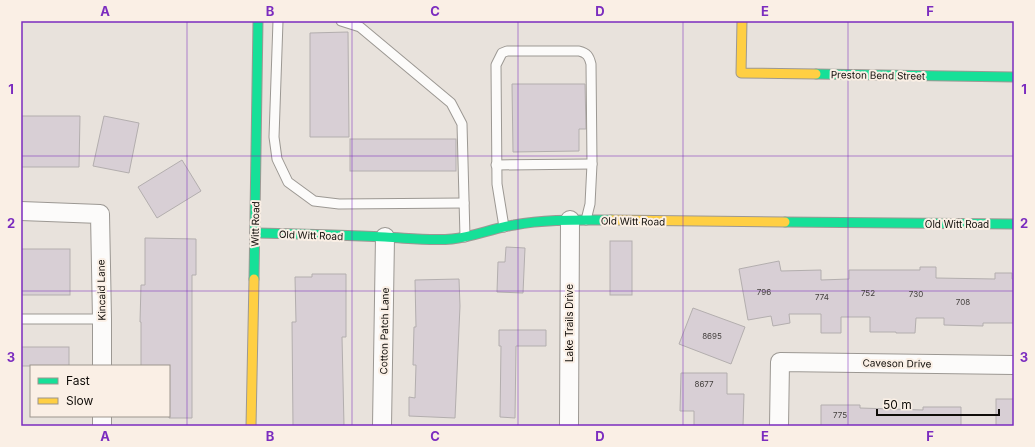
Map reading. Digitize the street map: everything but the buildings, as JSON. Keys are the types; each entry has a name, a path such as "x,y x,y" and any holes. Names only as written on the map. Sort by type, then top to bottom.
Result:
{"street":[{"name":"Witt Road","path":"251,426 258,21"},
{"name":"Preston Bend Street","path":"742,21 741,73 1014,77"},
{"name":"Kincaid Lane","path":"21,211 100,214 102,365"},
{"name":"Old Witt Road","path":"255,233 434,240 465,237 504,227 536,222 578,220 1014,224"},
{"name":"Lake Trails Drive","path":"568,426 578,220"},
{"name":"Cotton Patch Lane","path":"382,426 385,237"},
{"name":"Caveson Drive","path":"779,426 780,362 1014,365"}],"lane":[{"path":"278,21 274,137 277,159 288,182 314,201 321,202 340,204 464,203"},
{"path":"341,21 360,28 451,103 462,124 465,237"},
{"path":"504,227 497,184 496,165 496,65 502,53 507,51 579,51 590,57 592,164 590,204 578,220"},
{"path":"496,165 592,164"},
{"path":"21,319 102,319"}],"traffic: fast":[{"path":"254,279 258,21"},
{"path":"816,74 1014,77"},
{"path":"255,233 444,240 460,238 506,226 526,223 562,220 611,220"},
{"path":"785,222 1014,224"}],"traffic: slow":[{"path":"742,21 741,73 816,74"},
{"path":"611,220 785,222"},
{"path":"251,426 254,279"}]}
